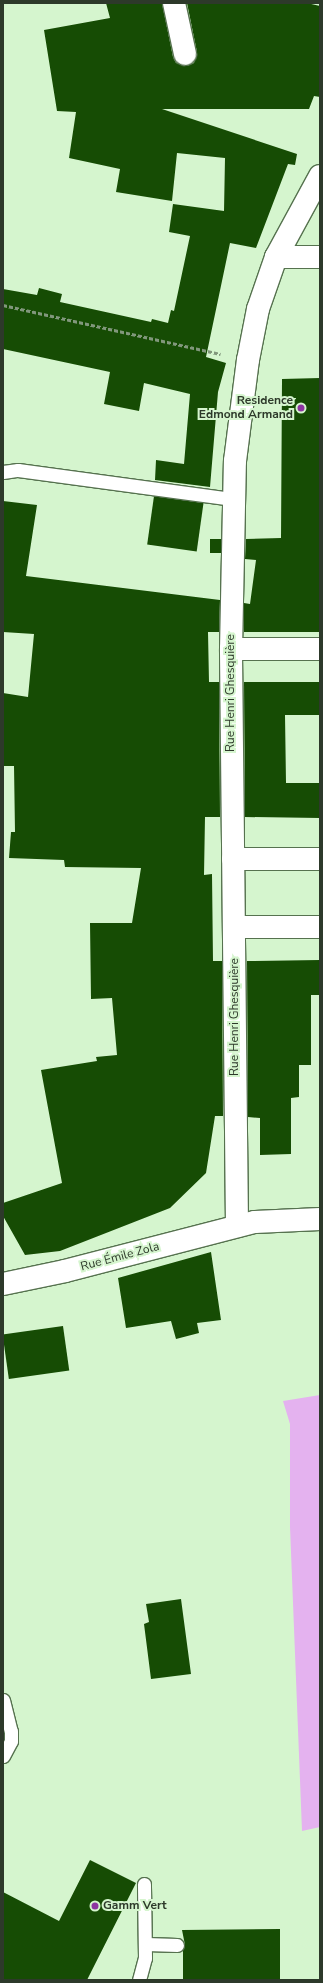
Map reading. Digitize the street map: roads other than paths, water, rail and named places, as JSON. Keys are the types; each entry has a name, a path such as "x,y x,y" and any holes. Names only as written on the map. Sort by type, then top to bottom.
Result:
{"street":[{"path":"174,3 185,54"},
{"name":"Rue Henri Ghesquière","path":"237,1226 231,649 233,499 248,360 258,309 276,257 320,176"},
{"path":"276,257 320,256"},
{"path":"231,649 320,649"},
{"path":"233,859 320,859"},
{"path":"235,927 320,927"},
{"name":"Rue Émile Zola","path":"3,1284 65,1271 237,1226 270,1220 320,1219"}],"lane":[{"path":"3,472 18,470 233,499"},
{"path":"3,1700 11,1731 11,1741 3,1756"},
{"path":"139,1980 145,1958 146,1944 144,1884"},
{"path":"146,1944 177,1945"}],"place":[{"name":"Residence Edmond Armand","path":"301,408"},
{"name":"Gamm Vert","path":"95,1906"}]}
